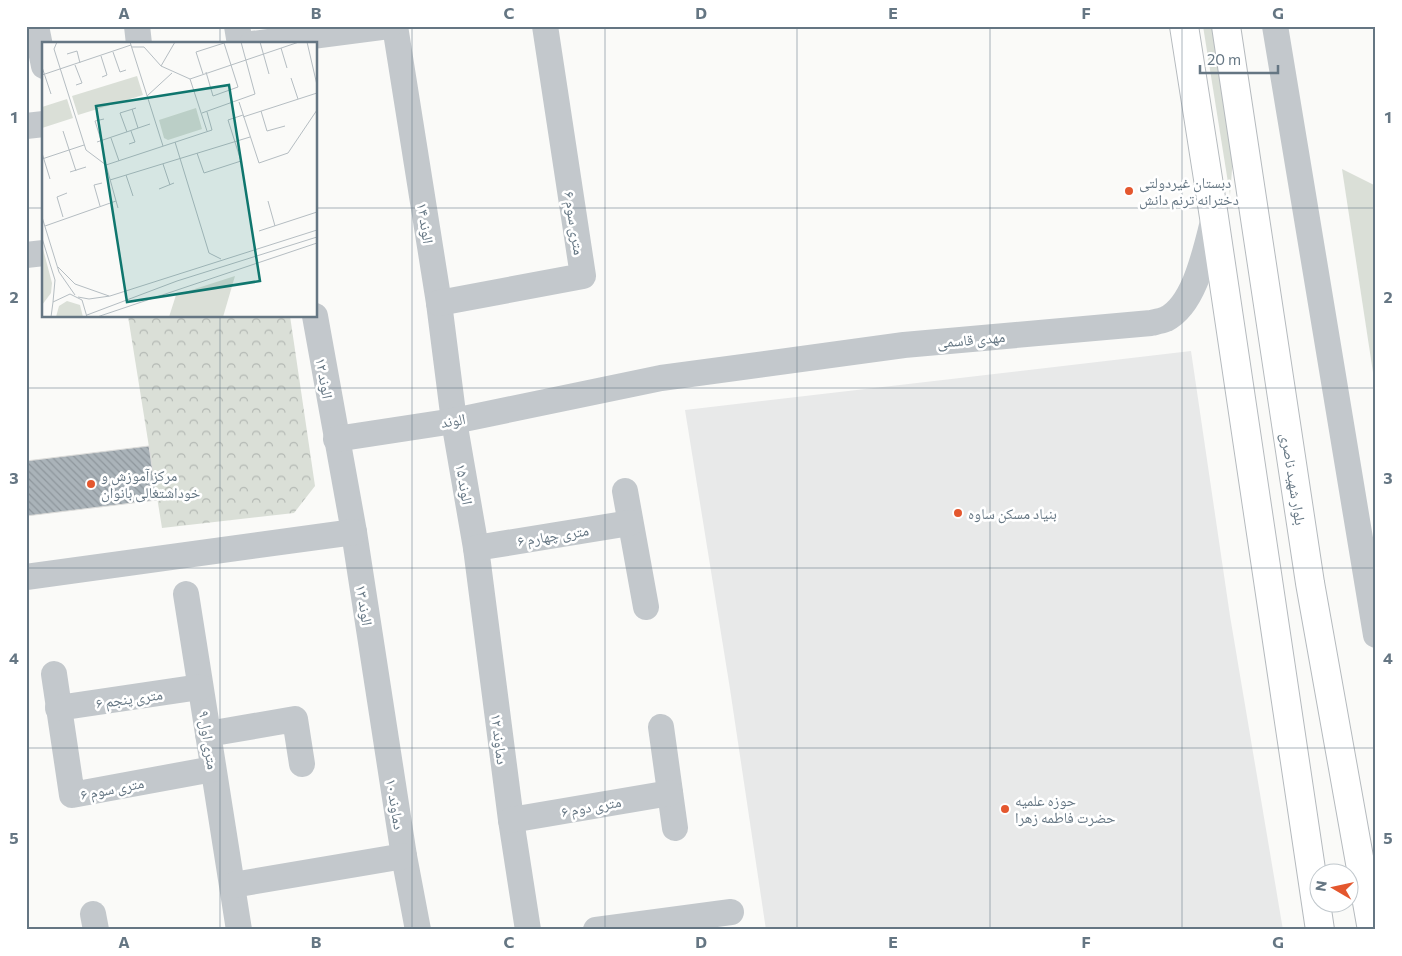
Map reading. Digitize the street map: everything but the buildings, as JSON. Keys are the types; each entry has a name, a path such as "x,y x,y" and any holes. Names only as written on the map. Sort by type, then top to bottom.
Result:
{"main road":[{"path":"1184,26 1320,930"},
{"name":"بلوار شهید ناصری","path":"1226,26 1310,583 1372,930"}],"street":[{"path":"36,26 42,56"},
{"path":"137,26 139,42"},
{"path":"237,26 240,42"},
{"path":"267,42 390,26"},
{"name":"الوند ۱۴","path":"396,26 439,303 454,420"},
{"name":"۶ متری سوم","path":"439,303 582,276 545,26"},
{"path":"1275,26 1376,635"},
{"path":"26,126 42,124"},
{"name":"مهدی قاسمی","path":"661,378 904,345 1151,323 1167,318 1181,307 1199,276 1214,217"},
{"path":"26,255 42,253"},
{"name":"الوند ۱۲","path":"315,318 336,439"},
{"name":"الوند","path":"336,439 454,420 661,378"},
{"name":"الوند ۱۵","path":"454,420 476,548"},
{"path":"26,576 354,532 336,439"},
{"path":"625,491 646,607"},
{"name":"۶ متری چهارم","path":"476,548 630,523"},
{"name":"الوند ۱۳","path":"354,532 376,678"},
{"name":"دماوند ۱۲","path":"476,548 511,820 528,930"},
{"name":"۹ متری اول","path":"186,594 239,930"},
{"name":"۶ متری سوم","path":"54,674 72,795 213,768"},
{"name":"دماوند ۱۰","path":"376,678 404,856 418,930"},
{"name":"۶ متری پنجم","path":"58,708 200,687"},
{"path":"208,734 295,719 302,764"},
{"path":"661,727 675,828"},
{"name":"۶ متری دوم","path":"511,820 670,793"},
{"path":"233,885 404,856"},
{"path":"596,930 682,924 731,912"}],"shaded area":[{"path":"1191,351 1230,616 1283,930 766,930 730,689 685,410"}],"green space":[{"path":"1203,26 1215,26 1234,145 1230,195"},
{"path":"1342,169 1376,186 1376,392"},
{"path":"128,318 290,318 315,486 294,513 162,528"}],"place":[{"name":"دبستان غیردولتی دخترانه ترنم دانش","path":"1129,191"},
{"name":"مرکز آموزش و خوداشتغالی بانوان","path":"91,484"},
{"name":"بنیاد مسکن ساوه","path":"958,513"},
{"name":"حوزه علمیه حضرت فاطمه زهرا","path":"1005,809"}]}
